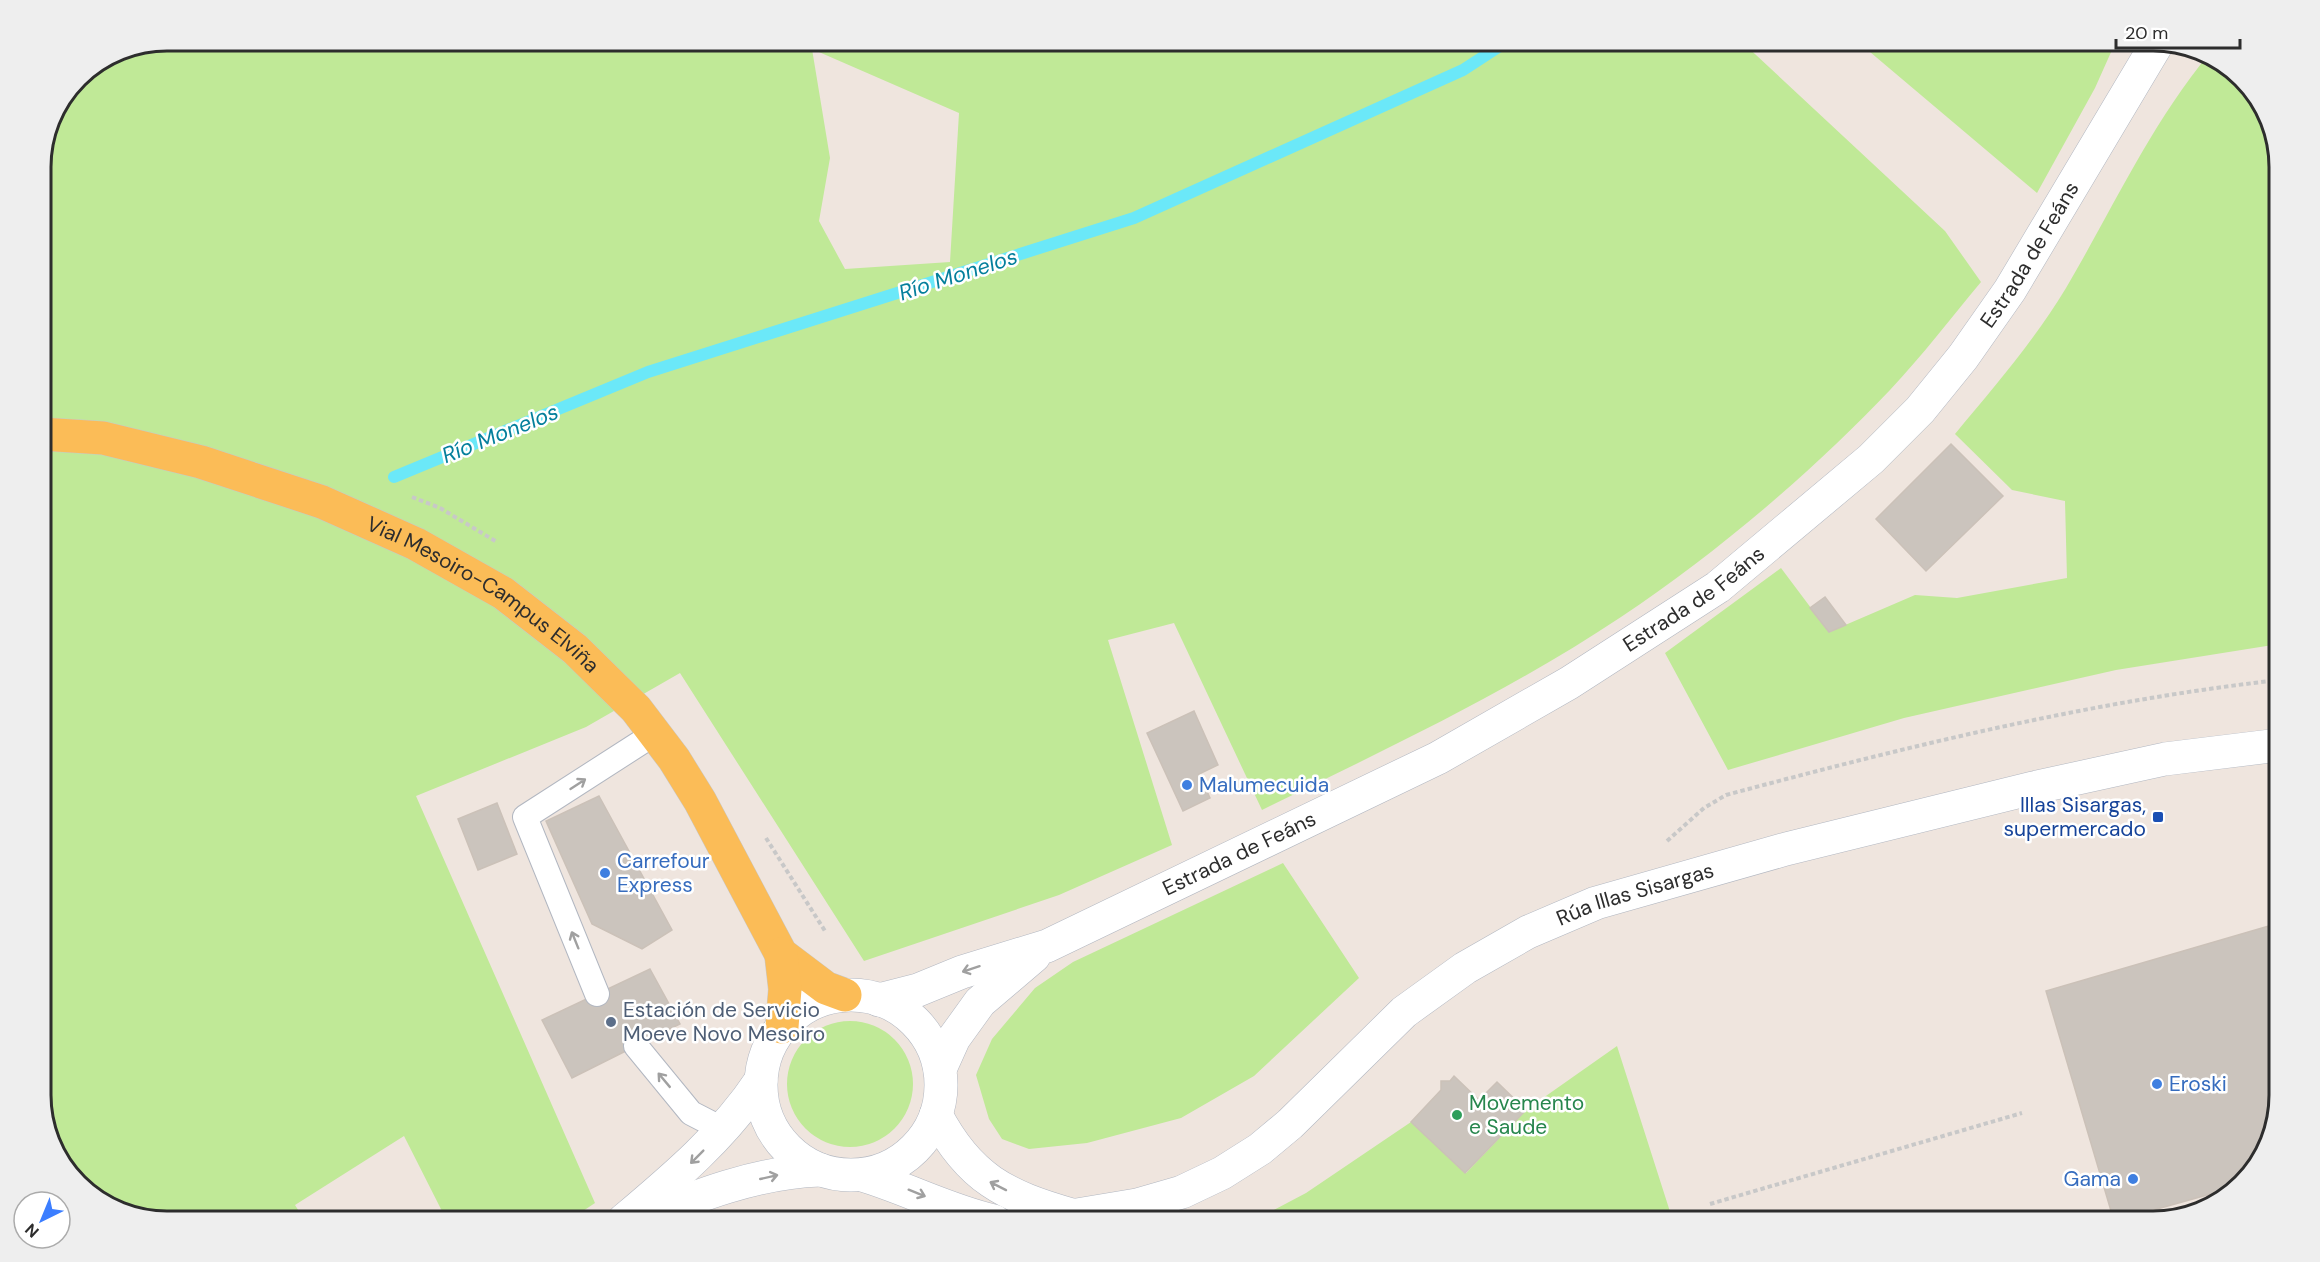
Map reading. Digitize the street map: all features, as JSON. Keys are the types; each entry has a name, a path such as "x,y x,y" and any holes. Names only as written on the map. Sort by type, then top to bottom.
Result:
{"main road":[{"name":"Vial Mesoiro-Campus Elviña","path":"51,435 103,438 201,462 322,502 416,544 503,593 566,642 606,678 654,734 674,759 700,801 781,954 785,989 782,1027"},
{"name":"Vial Mesoiro-Campus Elviña","path":"781,954 826,988 845,995"}],"street":[{"name":"Estrada de Feáns","path":"879,1000 918,990 962,972 1047,946 1438,758 1569,683 1718,587 1871,459 1927,401 1963,357 2010,290 2139,56"},
{"name":"Rúa Illas Sisargas","path":"1098,1211 1137,1205 1182,1192 1222,1173 1260,1149 1290,1124 1413,1005 1465,968 1528,932 1596,903 1786,849 2033,788 2165,759 2269,746"},
{"name":"Estrada de Feáns","path":"940,1069 954,1038 980,1002 1047,946"},
{"name":"Estrada de Feáns","path":"845,995 879,1000 901,1010 919,1026 932,1046 940,1069 940,1100 936,1115 927,1133 900,1162 862,1175 835,1174 820,1170 792,1153 770,1125 763,1103 761,1080 771,1043 782,1027 810,1005 845,995"},
{"path":"635,1211 686,1167 724,1130 761,1080"},
{"name":"Rúa Illas Sisargas","path":"936,1115 952,1146 990,1182 1037,1205 1058,1211"},
{"path":"659,1211 698,1195 770,1176 820,1170"},
{"path":"862,1175 900,1186 960,1211"}],"lane":[{"path":"597,994 525,817 654,734"},
{"path":"636,1046 691,1113 724,1130"}],"path":[{"path":"1710,1204 2022,1113"}],"green space":[{"path":"159,51 812,51 830,158 819,221 845,269 950,262 959,113 817,51 1752,51 1945,231 1981,282 1890,390 1828,452 1762,511 1693,566 1621,617 1534,671 1399,743 1262,810 1174,623 1108,640 1172,845 1059,895 864,961 680,673 586,727 416,796 595,1203 583,1211 442,1211 404,1136 295,1205 299,1211 167,1211 130,1205 103,1191 80,1171 63,1146 53,1118 51,1103 51,159 60,123 75,96 109,67 130,57"},
{"path":"1869,51 2112,51 2095,88 2037,193"},
{"path":"2202,62 2229,80 2240,91 2257,116 2267,144 2269,159 2269,646 2116,670 1904,718 1728,770 1665,653 1781,568 1829,632 1915,595 1957,598 2067,578 2065,501 2012,490 1955,434 2054,308 2150,138"},
{"path":"1283,863 1359,978 1254,1076 1181,1118 1087,1143 1029,1149 1002,1139 989,1119 976,1075 992,1039 1035,988 1073,962"},
{"path":"850,1021 874,1025 895,1039 909,1060 913,1084 909,1108 895,1129 874,1143 850,1147 826,1143 805,1129 791,1108 787,1084 791,1060 805,1039 826,1025"},
{"path":"1617,1046 1670,1211 1272,1211 1306,1193 1411,1122 1466,1173 1526,1110"}],"building":[{"path":"1951,444 2003,496 1926,571 1876,519"},
{"path":"1825,597 1846,625 1829,632 1810,608"},
{"path":"1194,711 1218,765 1199,774 1210,798 1183,811 1147,733"},
{"name":"Carrefour Express","path":"599,796 672,930 642,949 592,924 546,821"},
{"path":"497,803 517,854 478,870 458,819"},
{"path":"2269,926 2269,1103 2267,1118 2257,1146 2249,1159 2224,1187 2214,1193 2150,1211 2111,1211 2046,991"},
{"name":"Estación de Servicio Moeve Novo Mesoiro","path":"650,969 680,1024 572,1078 542,1020"},
{"path":"1454,1076 1479,1100 1497,1082 1526,1110 1465,1173 1411,1122 1441,1090 1441,1081 1450,1081"}],"waterway":[{"name":"Río Monelos","path":"394,477 648,372 1134,218 1463,70 1492,51"}],"place":[{"name":"Malumecuida","path":"1187,785"},
{"name":"Illas Sisargas, supermercado","path":"2158,817"},
{"name":"Carrefour Express","path":"605,873"},
{"name":"Estación de Servicio Moeve Novo Mesoiro","path":"611,1022"},
{"name":"Eroski","path":"2157,1084"},
{"name":"Movemento e Saude","path":"1457,1115"},
{"name":"Gama","path":"2133,1179"}]}
